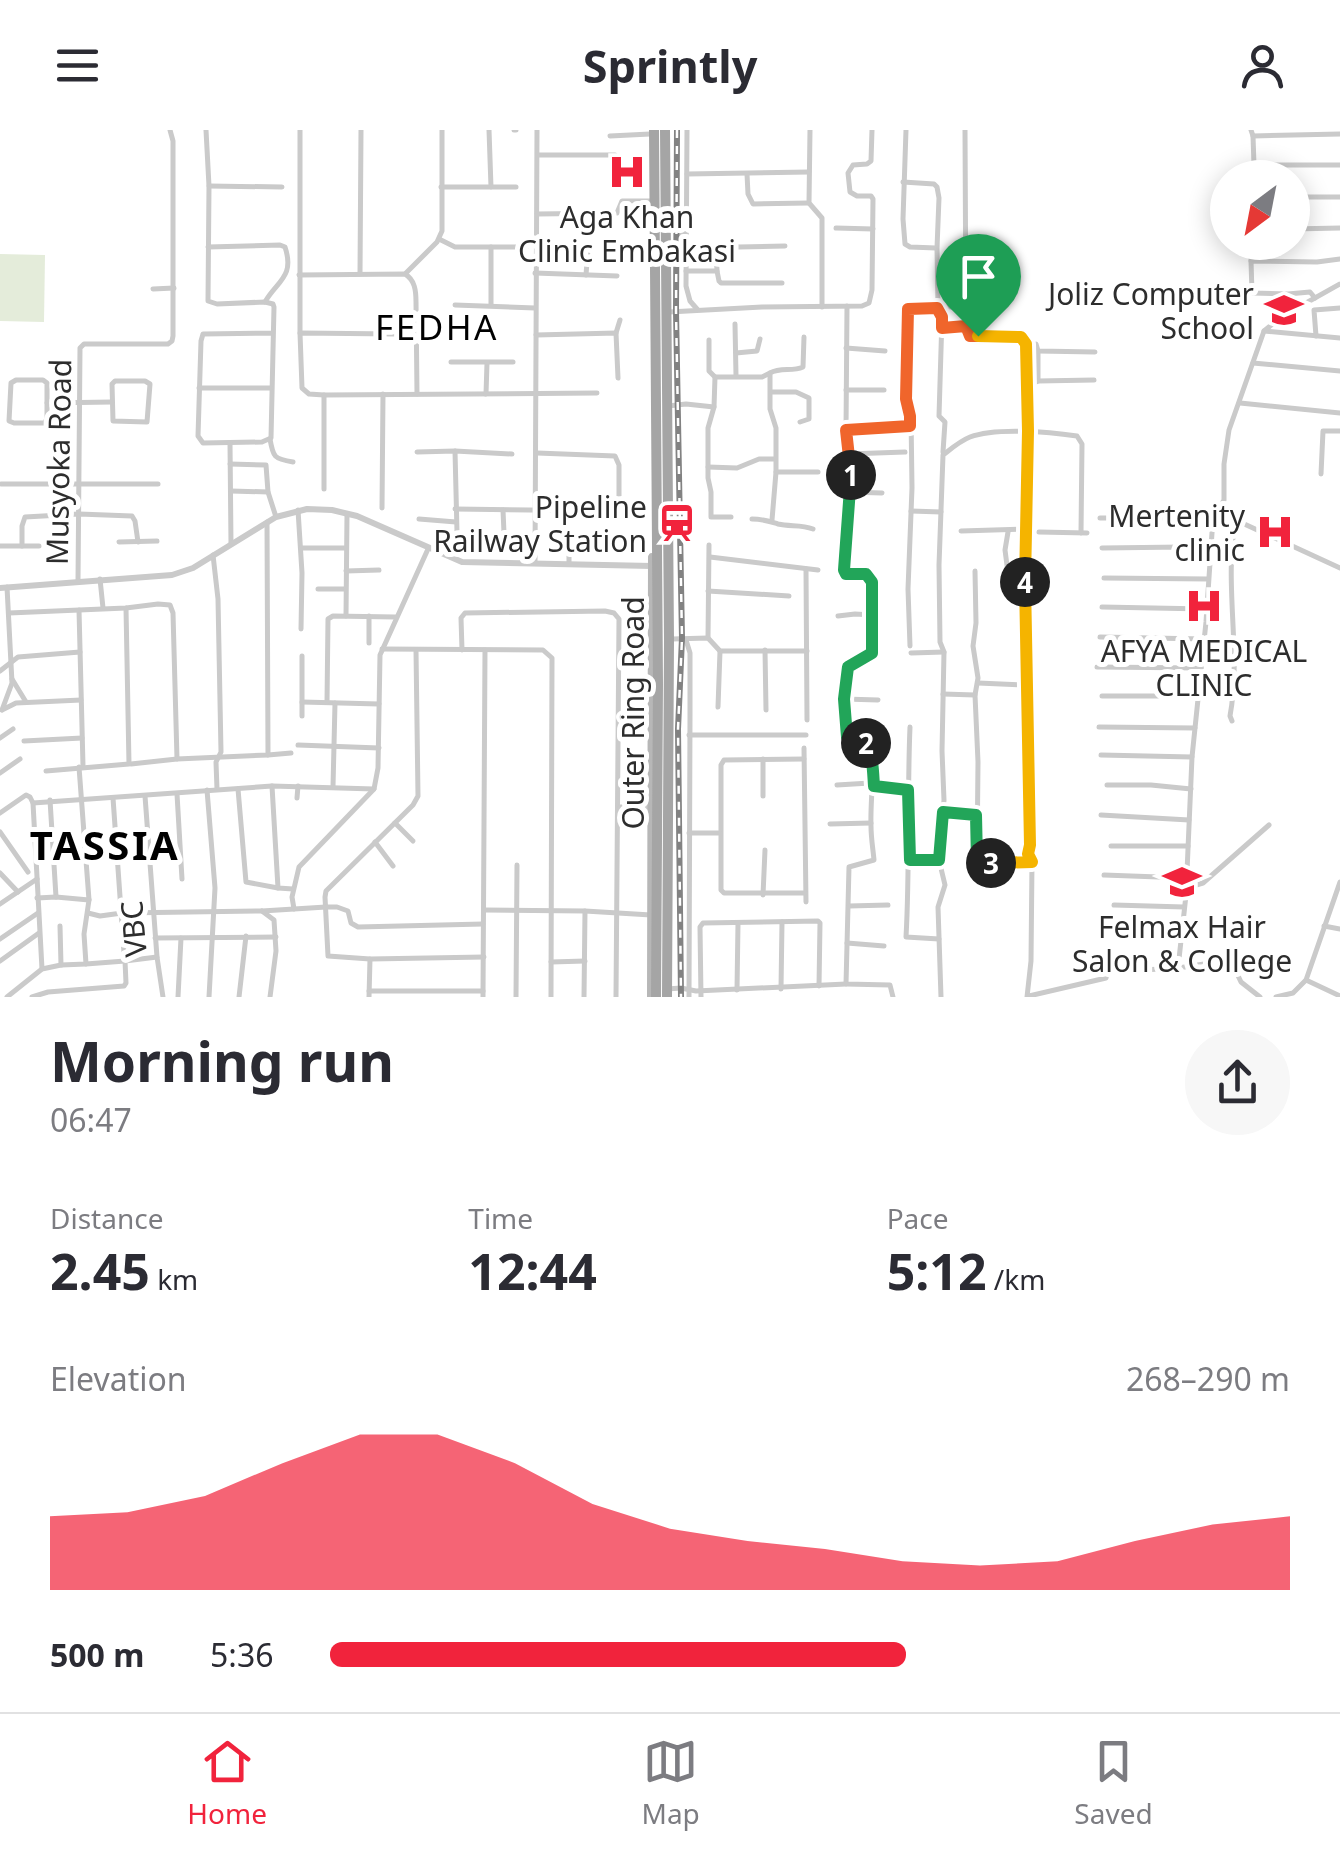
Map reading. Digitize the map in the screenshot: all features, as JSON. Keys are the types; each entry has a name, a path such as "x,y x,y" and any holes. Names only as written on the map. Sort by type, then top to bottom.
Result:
{"main road":[{"name":"Outer Ring Road","path":"665,130 668,993"},
{"name":"Outer Ring Road","path":"652,136 653,997"},
{"path":"652,136 649,170 654,448 653,997"}],"street":[{"name":"Musyoka Road","path":"78,581 82,346 172,341 170,130"},
{"path":"206,130 210,302 273,304 270,439 273,455 293,462"},
{"path":"300,130 302,388 309,394 597,393"},
{"path":"360,274 361,130"},
{"path":"405,274 440,239 442,232 442,130"},
{"path":"489,130 491,187"},
{"path":"535,562 538,130"},
{"path":"688,130 686,286 697,310"},
{"path":"810,130 809,203 822,218 822,307"},
{"path":"667,312 869,303 873,198 850,192 848,173 853,165 871,161 872,130"},
{"path":"906,130 906,245 937,248"},
{"path":"965,130 966,326 970,336 1021,337 1026,344 1028,854 1032,862 1028,996 1106,978 1106,972 1216,962 1232,963 1240,982 1260,997"},
{"path":"1254,160 1252,133 1340,134"},
{"path":"610,136 652,136"},
{"path":"538,155 615,155"},
{"path":"1310,165 1340,164"},
{"path":"686,174 809,172"},
{"path":"747,174 753,204 809,203"},
{"path":"903,182 937,186 939,198 939,416 945,422 939,561 940,642 944,652 939,860 944,885 938,907 941,997"},
{"path":"209,186 282,187"},
{"path":"442,187 516,187"},
{"path":"1310,197 1340,197"},
{"path":"537,214 616,214 622,201 651,201"},
{"path":"666,254 687,228"},
{"path":"836,228 873,229"},
{"path":"1310,228 1340,228"},
{"path":"440,239 455,247 526,246"},
{"path":"686,248 784,246"},
{"path":"208,247 285,247 286,271 265,302"},
{"path":"490,247 491,305"},
{"path":"716,248 721,283 782,284"},
{"path":"586,275 588,249"},
{"path":"1315,298 1310,292 1252,293 1251,262 1340,260"},
{"path":"686,271 717,271"},
{"path":"536,273 618,276"},
{"path":"299,275 410,277 416,289 417,394"},
{"path":"1178,968 1210,550 1214,514 1224,500 1229,430 1264,330 1281,316 1340,284"},
{"path":"153,289 174,288"},
{"path":"455,305 535,308"},
{"path":"846,306 846,430 851,476 844,570 846,574 866,574 873,585 872,653 848,667 844,699 847,737 869,745 874,786 870,823 874,860 849,867 846,984"},
{"path":"944,652 911,649 907,312 965,308"},
{"path":"1316,336 1314,308 1340,308"},
{"path":"618,378 616,333 620,320"},
{"path":"734,324 736,376"},
{"path":"942,328 966,326"},
{"path":"1264,330 1340,338"},
{"path":"270,439 230,443 200,440 199,388 203,334 273,333"},
{"path":"300,333 396,334"},
{"path":"536,335 616,333"},
{"path":"715,377 765,377 782,368 799,370 803,368 804,337"},
{"path":"736,353 757,351 760,339"},
{"path":"709,340 709,370 715,377 714,408 708,428 711,526"},
{"path":"1026,344 1036,344 1038,350 1038,381"},
{"path":"846,348 884,351"},
{"path":"1038,350 1095,352"},
{"path":"451,362 513,362"},
{"path":"486,394 488,363"},
{"path":"1252,363 1340,371"},
{"path":"770,373 770,408 776,428 772,520"},
{"path":"1028,386 1038,381 1094,380"},
{"path":"13,381 46,381 47,403 45,423 9,421 13,381"},
{"path":"114,381 150,384 149,420 145,424 115,422 112,402 114,381"},
{"path":"199,388 271,388"},
{"path":"846,390 884,390"},
{"path":"771,392 796,392 808,398 809,420 800,422"},
{"path":"324,394 324,489"},
{"path":"382,508 383,394"},
{"path":"47,403 112,402"},
{"path":"1240,403 1340,413"},
{"path":"668,406 714,408"},
{"path":"846,430 910,426"},
{"path":"943,455 975,435 1028,431 1072,435 1081,440 1084,533 1039,532"},
{"path":"1321,474 1323,431 1340,431"},
{"path":"230,443 232,544"},
{"path":"456,451 457,532"},
{"path":"417,452 512,454"},
{"path":"848,454 905,452"},
{"path":"455,509 614,510 619,504 619,465 615,456 537,453"},
{"path":"273,455 266,465 268,492 276,517"},
{"path":"708,467 737,468 759,459 775,459"},
{"path":"230,464 266,465"},
{"path":"776,472 818,472"},
{"path":"2,484 158,484"},
{"path":"230,491 268,492"},
{"path":"848,492 882,494"},
{"path":"1,710 12,679 4,588 172,575 192,568 276,517 298,510 347,513 462,562 652,566"},
{"path":"298,510 301,630"},
{"path":"504,510 504,533"},
{"path":"910,510 942,512"},
{"path":"346,616 347,513"},
{"path":"22,546 25,517 79,514 132,516 138,542"},
{"path":"1100,518 1214,514 1236,519 1340,568"},
{"path":"711,517 731,517"},
{"path":"419,519 456,522"},
{"path":"752,519 813,529"},
{"path":"1232,721 1232,552 1236,519"},
{"path":"267,522 268,755"},
{"path":"961,531 1027,529"},
{"path":"1008,573 1005,538 1010,530"},
{"path":"120,542 158,541"},
{"path":"569,544 569,563"},
{"path":"710,545 708,638 720,651 718,707"},
{"path":"0,546 39,546"},
{"path":"301,548 346,548"},
{"path":"1102,548 1210,550"},
{"path":"294,910 292,896 298,867 374,788 382,649 428,549"},
{"path":"213,555 218,599 217,789"},
{"path":"710,558 818,570"},
{"path":"806,569 807,720"},
{"path":"346,570 379,570"},
{"path":"975,572 977,862 1032,862"},
{"path":"1104,578 1208,579"},
{"path":"100,579 103,608"},
{"path":"318,588 345,589"},
{"path":"708,591 789,596"},
{"path":"0,611 165,604 172,608 178,760"},
{"path":"1102,607 1205,609"},
{"path":"126,608 129,764"},
{"path":"79,610 82,800 89,900 84,934 86,964"},
{"path":"462,650 461,618 466,612 605,611 617,615 621,625 616,997"},
{"path":"838,616 872,615"},
{"path":"326,702 326,622 333,616 396,617"},
{"path":"369,616 369,642"},
{"path":"1100,637 1204,639"},
{"path":"669,640 708,638"},
{"path":"686,640 690,652 689,994"},
{"path":"382,649 543,650 552,658 551,997"},
{"path":"416,650 418,796 413,806 328,888 328,956 484,957"},
{"path":"370,959 369,994 484,994 485,650"},
{"path":"765,650 766,710"},
{"path":"720,651 807,652"},
{"path":"0,671 18,657 80,652"},
{"path":"302,656 302,716"},
{"path":"1097,667 1200,668"},
{"path":"12,679 26,702"},
{"path":"978,683 1027,685"},
{"path":"942,694 974,695"},
{"path":"1102,696 1198,696"},
{"path":"844,699 878,700"},
{"path":"1,710 16,703 82,700"},
{"path":"302,702 380,704"},
{"path":"333,786 335,703"},
{"path":"910,726 906,937 938,939"},
{"path":"1099,727 1195,728"},
{"path":"0,738 13,729"},
{"path":"689,735 806,735"},
{"path":"24,741 82,738"},
{"path":"298,744 379,748"},
{"path":"804,748 806,902"},
{"path":"46,771 292,753"},
{"path":"1100,756 1192,758"},
{"path":"763,758 763,796"},
{"path":"0,773 20,759"},
{"path":"804,759 722,762 720,833 724,893 806,893"},
{"path":"837,785 865,783 908,790"},
{"path":"1107,785 1190,789"},
{"path":"33,802 272,786 374,788"},
{"path":"272,786 278,888"},
{"path":"298,786 298,798"},
{"path":"238,788 246,882 294,890"},
{"path":"208,790 215,888 209,997"},
{"path":"177,794 182,880"},
{"path":"0,813 26,795 33,802 42,970"},
{"name":"VBC","path":"145,796 156,957 164,997"},
{"path":"113,798 126,997"},
{"path":"50,800 56,897"},
{"path":"619,807 652,807"},
{"path":"943,812 976,815"},
{"path":"1101,814 1189,820"},
{"path":"395,823 413,841"},
{"path":"830,824 870,823"},
{"path":"1186,888 1203,884 1268,825"},
{"path":"0,832 28,872"},
{"path":"689,833 720,833"},
{"path":"374,842 392,866"},
{"path":"1111,846 1189,846"},
{"path":"764,850 764,894"},
{"path":"910,860 939,860"},
{"path":"516,997 517,864"},
{"path":"0,874 18,892"},
{"path":"1104,874 1186,878"},
{"path":"0,904 37,879"},
{"path":"1276,997 1294,995 1306,980 1340,882"},
{"path":"36,898 89,900"},
{"path":"1114,905 1184,908"},
{"path":"849,906 888,906"},
{"path":"88,913 100,916 326,907 346,910 351,923 358,927 483,924"},
{"path":"484,910 652,915"},
{"path":"262,911 274,920 276,937 270,997"},
{"path":"584,997 585,911"},
{"path":"0,939 38,912"},
{"path":"701,994 703,922 820,922 819,986"},
{"path":"738,922 740,992"},
{"path":"781,988 782,922"},
{"path":"60,926 62,965"},
{"path":"1324,926 1340,930"},
{"path":"0,961 39,933"},
{"path":"1130,933 1181,935"},
{"path":"239,997 246,936"},
{"path":"155,938 276,937"},
{"path":"178,997 181,938"},
{"path":"847,943 884,946"},
{"path":"7,997 42,970 124,957 156,957"},
{"path":"551,962 584,961"},
{"path":"1306,980 1340,996"},
{"path":"668,993 681,988 689,994 701,994 846,984 890,985 893,997"},
{"path":"32,997 125,986"},
{"path":"108,988 108,997"}],"green space":[{"path":"0,254 45,255 44,322 0,321"}],"railway":[{"path":"677,130 681,997"}],"place":[{"name":"Aga Khan Clinic Embakasi","path":"627,172"},
{"name":"Joliz Computer School","path":"1284,310"},
{"name":"Pipeline Railway Station","path":"677,523"},
{"name":"Mertenity clinic","path":"1275,532"},
{"name":"AFYA MEDICAL CLINIC","path":"1204,606"},
{"name":"Felmax Hair Salon & College","path":"1182,882"}],"district":[{"name":"FEDHA","path":"437,326"},
{"name":"TASSIA","path":"105,844"}],"route":[{"path":"937,308 942,328 966,326 970,336 978,336 1021,337 1026,344 1028,854 1032,862 979,863 976,815 943,812 939,860 910,860 908,790 874,786 868,743 850,741 847,737 847,670 850,664 872,653 873,585 866,574 844,573 851,476 846,430 910,426 906,399 908,309 937,308"}]}
